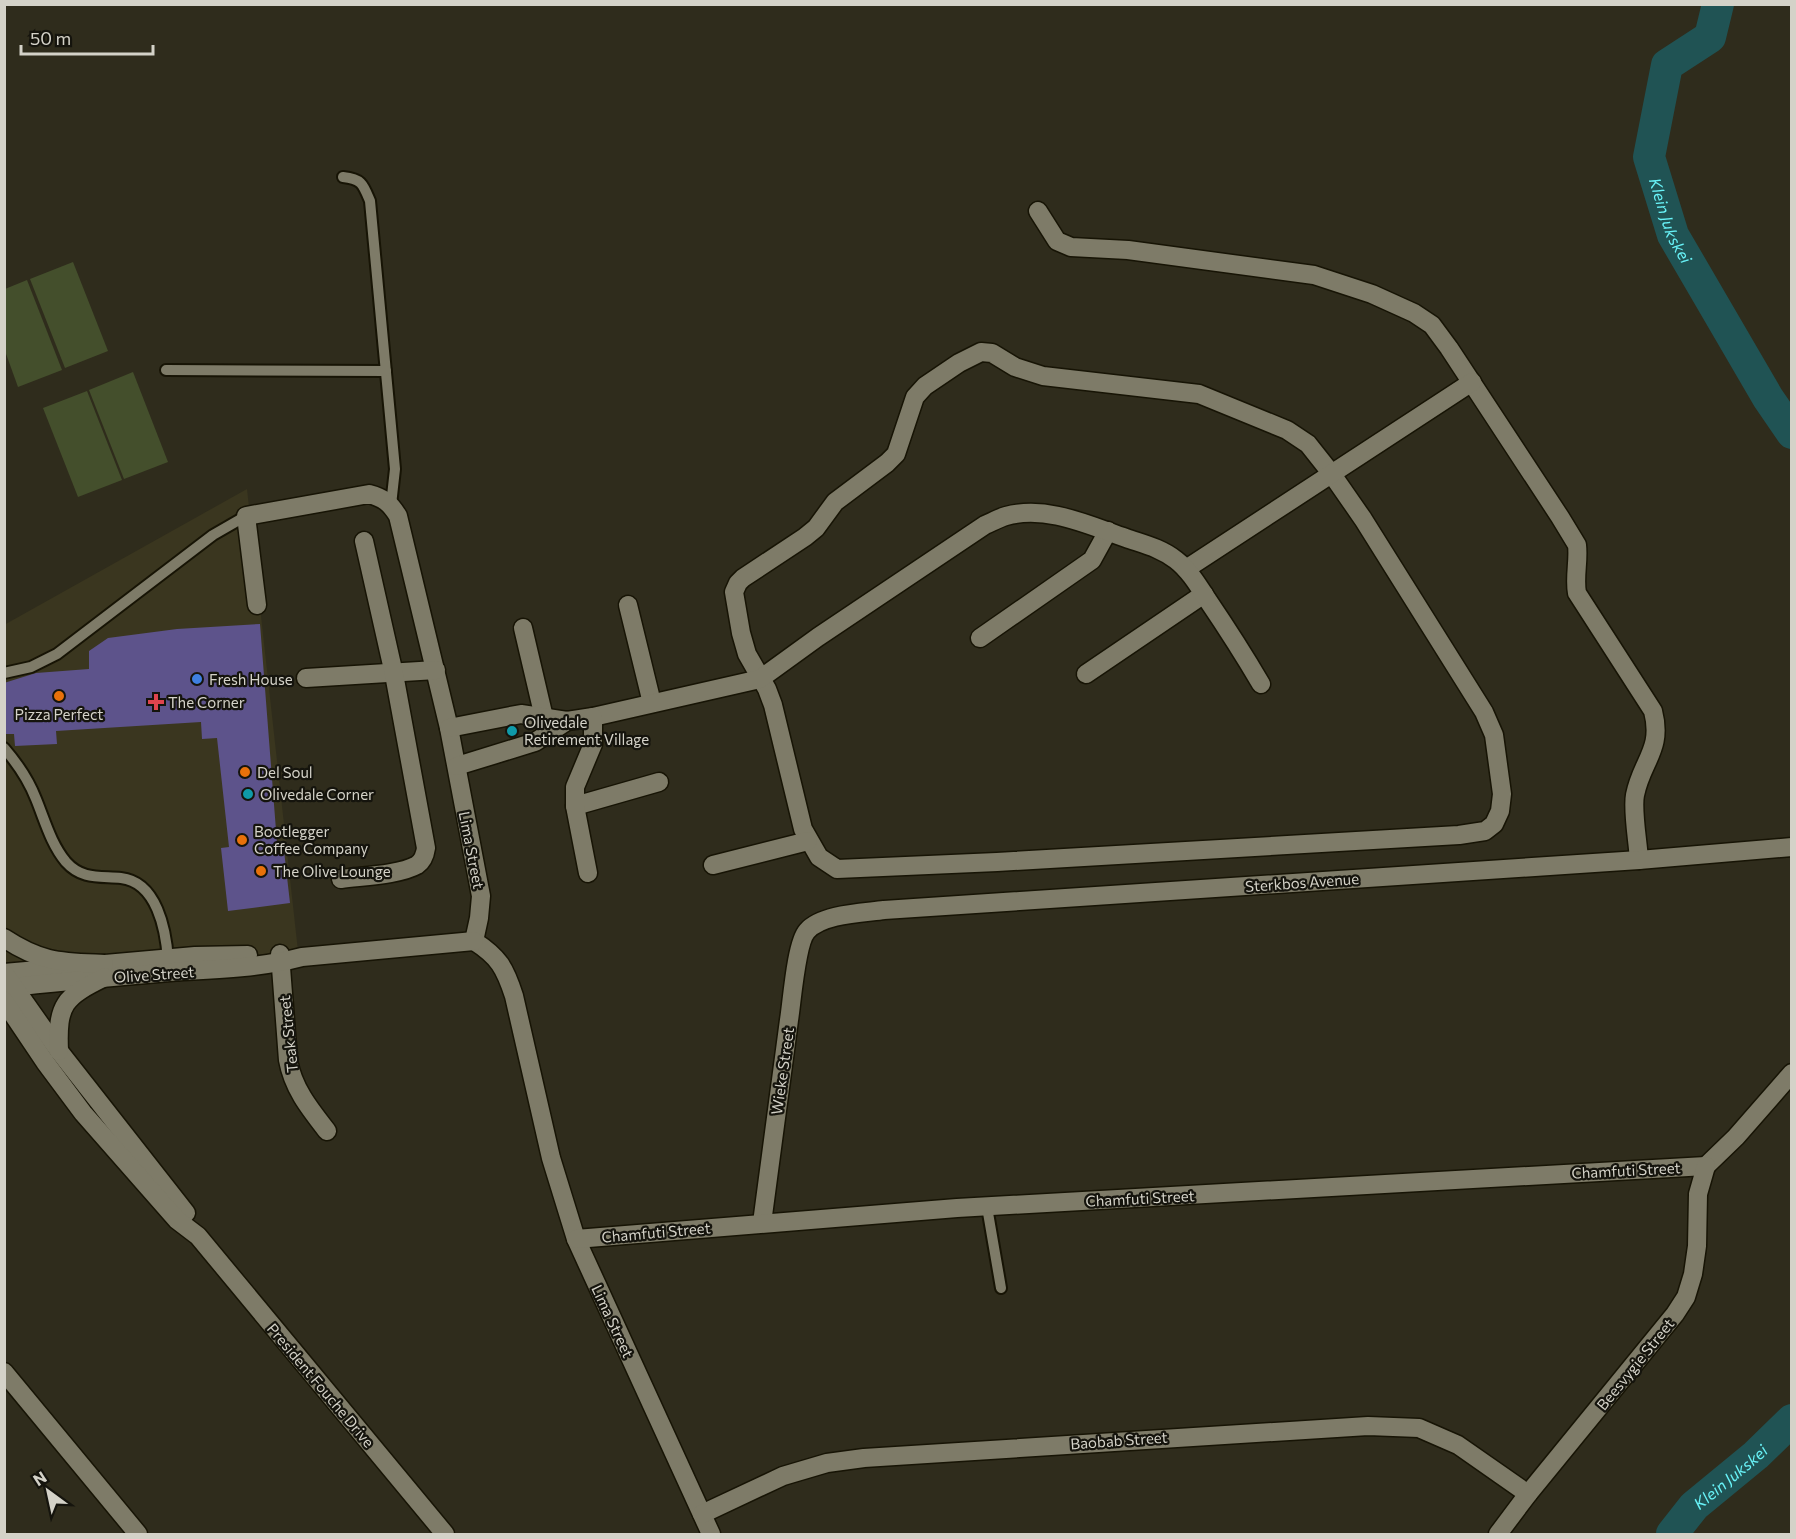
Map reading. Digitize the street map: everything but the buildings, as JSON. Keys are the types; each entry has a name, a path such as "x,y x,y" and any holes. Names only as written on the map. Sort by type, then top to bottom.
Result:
{"street":[{"path":"1038,211 1057,241 1071,248 1128,250 1314,274 1372,294 1414,313 1432,325 1473,382 1576,545 1577,593 1653,711 1657,734 1655,744 1635,796 1639,860"},
{"path":"981,352 992,353 1015,367 1043,376 1200,393 1287,430 1308,444 1363,519 1484,712 1494,735 1502,794 1500,811 1494,824 1485,831 1459,835 1009,862 837,869 819,857 803,830 772,705 767,689 760,679 747,654 741,633 734,592 738,583 805,537 816,528 835,502 896,454 915,397 925,386 971,356 981,352"},
{"path":"1186,569 1473,382"},
{"path":"256,605 246,516 369,494 382,498 391,505"},
{"name":"Lima Street","path":"391,505 398,516 457,766 481,896 474,941 492,953 506,970 514,996 550,1158 576,1239 711,1534"},
{"path":"449,728 521,714 546,725 592,717 760,679 818,637 975,532 1005,516 1022,514 1066,517 1163,551 1186,569 1235,640 1261,684"},
{"path":"980,638 1092,560 1108,531"},
{"path":"341,879 403,870 419,864 425,856 426,841 394,674 364,541"},
{"path":"1086,674 1204,594"},
{"path":"628,605 652,703"},
{"path":"457,766 535,742 546,725 523,628"},
{"path":"306,678 436,670"},
{"path":"588,873 575,806 575,787 593,744 592,717"},
{"path":"575,806 659,782"},
{"path":"713,865 808,841"},
{"name":"Sterkbos Avenue","path":"815,925 835,917 884,910 1639,860 1791,847"},
{"name":"Wieke Street","path":"762,1223 800,949 802,939 815,925"},
{"path":"4,938 36,956 105,971"},
{"name":"Olive Street","path":"6,984 195,956 302,957 474,941"},
{"name":"Olive Street","path":"105,971 137,976 281,958"},
{"name":"Teak Street","path":"281,958 291,1074 300,1096 327,1131"},
{"path":"4,1023 52,1056 65,1004 75,993 105,971"},
{"name":"President Fouche Drive","path":"6,984 52,1056 186,1213 198,1236 445,1534"},
{"path":"1706,1166 1736,1137 1791,1073"},
{"name":"Chamfuti Street","path":"576,1239 987,1207 1706,1166"},
{"name":"Beesvygie Street","path":"1498,1534 1528,1494 1676,1314 1686,1297 1696,1256 1698,1194 1706,1166"},
{"path":"4,1372 11,1391 138,1534"},
{"name":"Baobab Street","path":"702,1514 783,1476 828,1463 864,1458 1368,1426 1419,1428 1458,1445 1528,1494"}],"lane":[{"path":"343,177 354,178 364,185 370,201 395,470 391,505"},
{"path":"166,370 386,371"},
{"path":"4,673 31,667 57,654 213,535 246,516"},
{"path":"4,748 8,759 28,781 53,842 66,862 79,873 91,878 122,878 138,882 150,895 158,912 168,960"},
{"path":"987,1207 1001,1288"}],"shaded area":[{"path":"247,489 298,951 5,979 4,625"}],"green space":[{"path":"73,262 108,351 65,368 30,279"},
{"path":"27,280 62,370 18,387 5,351 5,289"},
{"path":"133,372 168,462 124,479 89,390"},
{"path":"87,391 122,480 78,497 43,408"}],"waterway":[{"name":"Klein Jukskei","path":"1718,4 1710,37 1667,65 1649,157 1673,235 1768,398 1792,433"},
{"name":"Klein Jukskei","path":"1672,1534 1694,1506 1756,1455 1792,1420"}],"place":[{"name":"Fresh House","path":"197,679"},
{"name":"Pizza Perfect","path":"59,696"},
{"name":"The Corner","path":"156,702"},
{"name":"Olivedale Retirement Village","path":"512,731"},
{"name":"Del Soul","path":"245,772"},
{"name":"Olivedale Corner","path":"248,794"},
{"name":"Bootlegger Coffee Company","path":"242,840"},
{"name":"The Olive Lounge","path":"261,871"}]}
